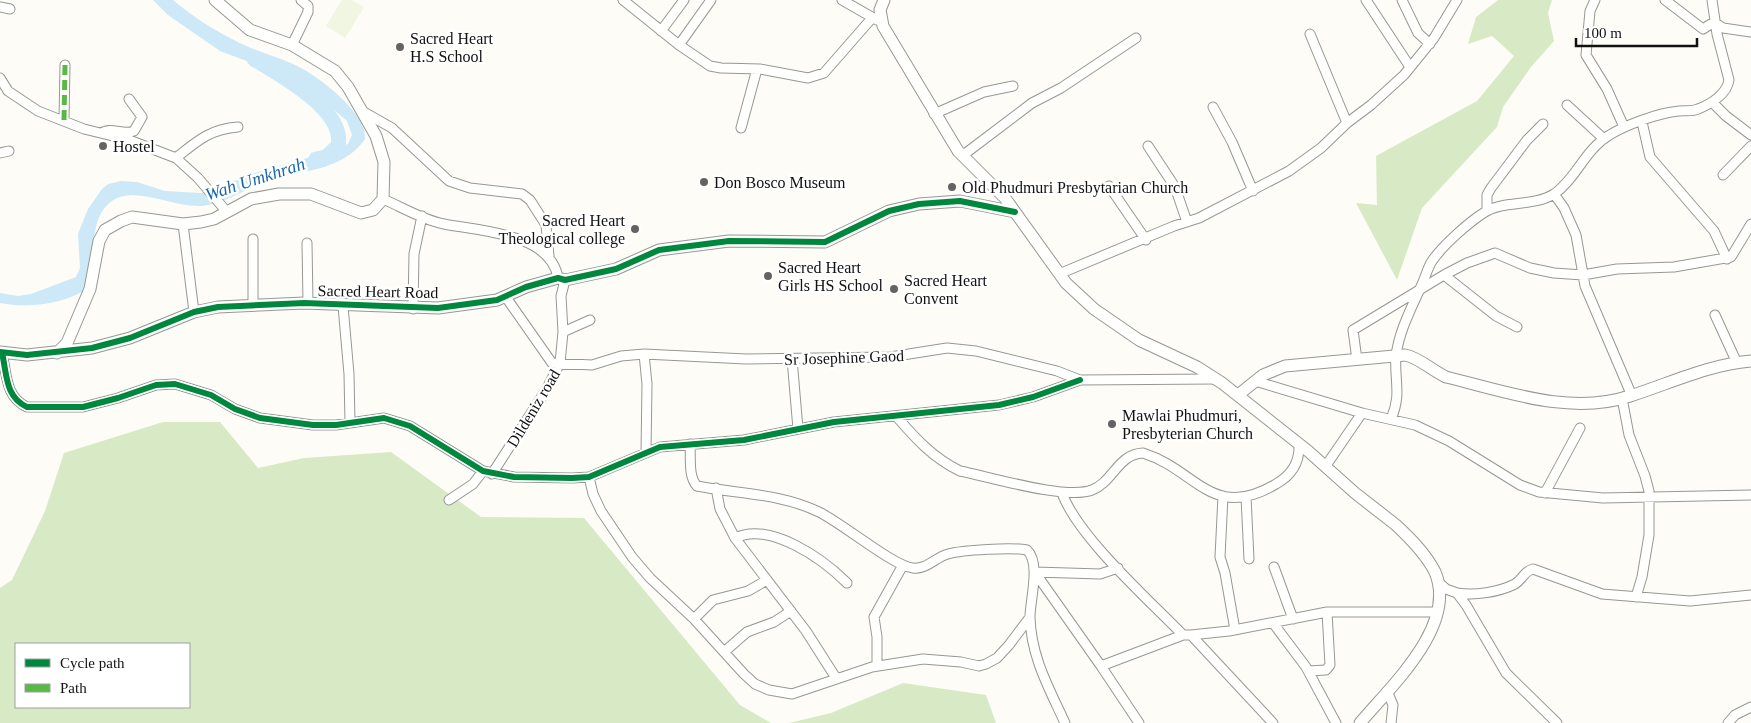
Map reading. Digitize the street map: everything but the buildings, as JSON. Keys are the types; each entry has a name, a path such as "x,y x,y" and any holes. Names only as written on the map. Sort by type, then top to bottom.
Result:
{"street":[{"path":"57,353 67,343 90,289 98,247 105,230 121,221 132,217 184,224 214,219 224,208 278,194 311,194 361,213 373,210 382,199 385,183 382,156 376,136 348,86 335,71 292,44 250,30 215,0"},
{"path":"292,44 308,12 308,6 301,0"},
{"path":"623,0 679,45 716,68 756,69 808,78 817,77 834,64 876,19 884,0"},
{"path":"662,31 684,0"},
{"path":"679,45 712,0"},
{"path":"842,0 876,19 962,156 1016,212 1059,274 1094,309 1139,340 1197,367 1238,395 1396,525 1429,561 1438,582 1437,612 1415,659 1360,723"},
{"path":"1366,0 1410,67"},
{"path":"1402,0 1418,32 1430,44"},
{"path":"1059,274 1188,222 1289,171 1307,159 1347,122 1371,105 1410,67 1430,44 1457,0"},
{"path":"1595,0 1590,11 1586,54 1607,89 1624,127"},
{"path":"1665,0 1703,29 1714,22"},
{"path":"1392,419 1398,392 1396,356 1416,294 1432,261 1487,210 1533,203 1554,194 1563,187 1577,167 1604,139 1624,127 1679,111 1695,110 1712,102 1722,94 1730,80 1714,22 1712,0"},
{"path":"0,7 10,9"},
{"path":"1714,22 1723,28 1751,32"},
{"path":"1310,34 1347,122"},
{"path":"962,156 1032,104 1061,88 1136,38"},
{"path":"64,120 65,64"},
{"path":"741,128 756,69"},
{"path":"0,78 8,91 26,105 101,133 130,140 176,158 209,190 224,208"},
{"path":"934,114 977,95 1013,86"},
{"path":"101,133 108,129 127,133 134,130 142,117 129,100"},
{"path":"1712,102 1726,116 1751,135"},
{"path":"1567,105 1604,139"},
{"path":"1213,107 1232,142 1253,190"},
{"path":"360,110 392,128 449,181 470,188 522,194 530,200 546,225 549,256"},
{"path":"1642,122 1650,157 1714,231 1727,258"},
{"path":"1487,210 1487,195 1491,188 1527,140 1543,124"},
{"path":"176,158 215,130 238,127"},
{"path":"1148,146 1175,187 1188,222"},
{"path":"1723,175 1751,146"},
{"path":"1109,186 1146,240"},
{"path":"1554,194 1564,208 1576,235 1583,275 1627,397 1629,435 1645,476 1649,497 1647,510 1650,535 1636,597"},
{"path":"382,199 443,224 500,233 529,244 549,256 562,279"},
{"name":"Sacred Heart Road","path":"1,353 57,353 113,343 194,312 218,306 308,304 438,308 505,296 526,287 616,269 658,250 729,241 825,242 889,211 919,204 960,201 1016,212"},
{"path":"413,308 414,254 422,216"},
{"path":"184,224 194,312"},
{"path":"1358,360 1353,330 1416,294 1444,275 1467,263 1495,253 1530,268 1554,273 1583,275 1617,269 1674,267 1727,258 1734,254 1751,224"},
{"path":"253,305 254,239"},
{"path":"308,243 308,304"},
{"path":"1444,275 1496,316 1517,327"},
{"name":"Dildeniz road","path":"492,474 546,390 560,363 563,332 562,279"},
{"path":"505,296 548,360 552,363 560,363"},
{"path":"343,306 349,374 350,423"},
{"path":"1715,315 1737,363"},
{"path":"563,332 590,320"},
{"name":"Sr Josephine Gaod","path":"560,363 592,365 621,356 644,354 724,359 890,357 957,348 1057,371 1080,380 1215,379"},
{"path":"1,353 10,392 20,404 27,407 83,407 167,384 204,393 235,409 260,418 313,425 350,423 384,418 397,421 438,442 482,471 514,477 589,477 660,447 744,440 834,422 999,405 1042,394 1080,380"},
{"path":"644,354 647,384 646,452"},
{"path":"1238,395 1269,372 1286,366 1396,356 1412,357 1446,377 1560,403 1593,404 1627,397 1707,368 1751,361"},
{"path":"792,359 798,429"},
{"path":"1255,381 1362,413 1392,419 1433,433 1467,451 1520,485 1545,493 1603,498 1751,495"},
{"path":"1324,467 1362,413"},
{"path":"896,416 925,448 946,465 960,472 1074,494 1094,489 1128,456 1143,453 1222,496 1246,498 1264,491 1287,476 1300,456 1299,444"},
{"path":"1545,493 1580,428"},
{"path":"690,444 693,482 697,486 769,496 791,501 818,511 903,565 921,568 950,553 1023,549 1032,556 1034,572 1030,617 1034,651 1039,670 1065,723"},
{"path":"449,500 473,484 482,471"},
{"path":"589,477 593,494 601,511 632,557 650,578 694,619 755,684 780,693 792,694 877,666 923,660 962,662 979,666 986,664 1003,652 1030,617"},
{"path":"716,488 720,509 735,538 791,611 836,678"},
{"path":"1062,493 1073,514 1118,568 1273,723"},
{"path":"1222,496 1220,556 1225,573 1235,630"},
{"path":"1246,498 1249,559"},
{"path":"735,538 756,532 802,548 826,563 847,583"},
{"path":"877,666 877,632 874,617 903,565"},
{"path":"1274,567 1293,619"},
{"path":"1034,572 1100,574 1118,568"},
{"path":"1438,582 1446,589 1457,593 1480,593 1516,583 1525,573 1534,569 1602,594 1690,600 1751,595"},
{"path":"1034,572 1139,723"},
{"path":"694,619 713,600 748,591 767,580"},
{"path":"1457,593 1506,673 1552,721"},
{"path":"724,652 747,632 774,622 791,611"},
{"path":"1101,666 1187,635 1235,630 1327,612 1437,612"},
{"path":"1308,671 1329,668 1327,612"},
{"path":"1273,623 1308,671 1336,723"},
{"path":"1387,691 1393,705 1391,723"},
{"path":"1728,723 1736,715 1751,707"}],"green space":[{"path":"342,0 352,0 364,7 345,38 326,26"},
{"path":"1498,0 1552,0 1548,13 1554,41 1531,67 1503,107 1497,127 1422,208 1397,280 1356,203 1377,205 1376,156 1477,101 1514,56 1492,36 1468,44 1476,17"},
{"path":"163,422 220,422 258,468 304,458 391,452 481,517 584,518 740,705 771,723 0,723 0,588 12,580 45,511 64,453"},
{"path":"903,683 986,695 996,723 789,723 831,713"}],"water":[{"path":"153,0 173,0 195,17 226,36 290,62 308,72 335,92 353,110 360,120 365,139 354,151 337,162 318,169 273,179 220,202 202,206 191,206 132,195 112,201 103,210 98,220 91,270 82,292 52,303 21,305 0,303 0,293 18,296 31,294 76,277 80,268 78,234 88,209 102,189 108,184 121,181 137,182 165,191 200,193 212,191 248,175 331,151 348,144 352,135 347,121 302,82 220,51 168,15"}],"waterway":[{"name":"Wah Umkhrah","path":"254,59 309,95 332,119 338,133 338,146 326,157 316,159"}],"marked path":[{"path":"64,120 65,65"}],"cycle path":[{"path":"0,352 27,355 92,348 130,338 194,312 218,307 304,303 438,308 497,300 526,287 558,278 565,280 616,269 659,250 729,241 825,242 889,211 919,204 960,201 1015,212"},
{"path":"2,353 6,377 11,391 20,403 27,407 83,407 156,385 175,384 211,395 235,409 260,418 313,425 336,425 384,418 410,426 483,471 514,477 589,477 660,447 744,440 834,422 999,405 1033,397 1080,380"}],"place":[{"name":"Sacred Heart H.S School","path":"400,47"},
{"name":"Hostel","path":"103,146"},
{"name":"Don Bosco Museum","path":"704,182"},
{"name":"Old Phudmuri Presbytarian Church","path":"952,187"},
{"name":"Sacred Heart Theological college","path":"635,229"},
{"name":"Sacred Heart Girls HS School","path":"768,276"},
{"name":"Sacred Heart Convent","path":"894,289"},
{"name":"Mawlai Phudmuri, Presbyterian Church","path":"1112,424"}]}
